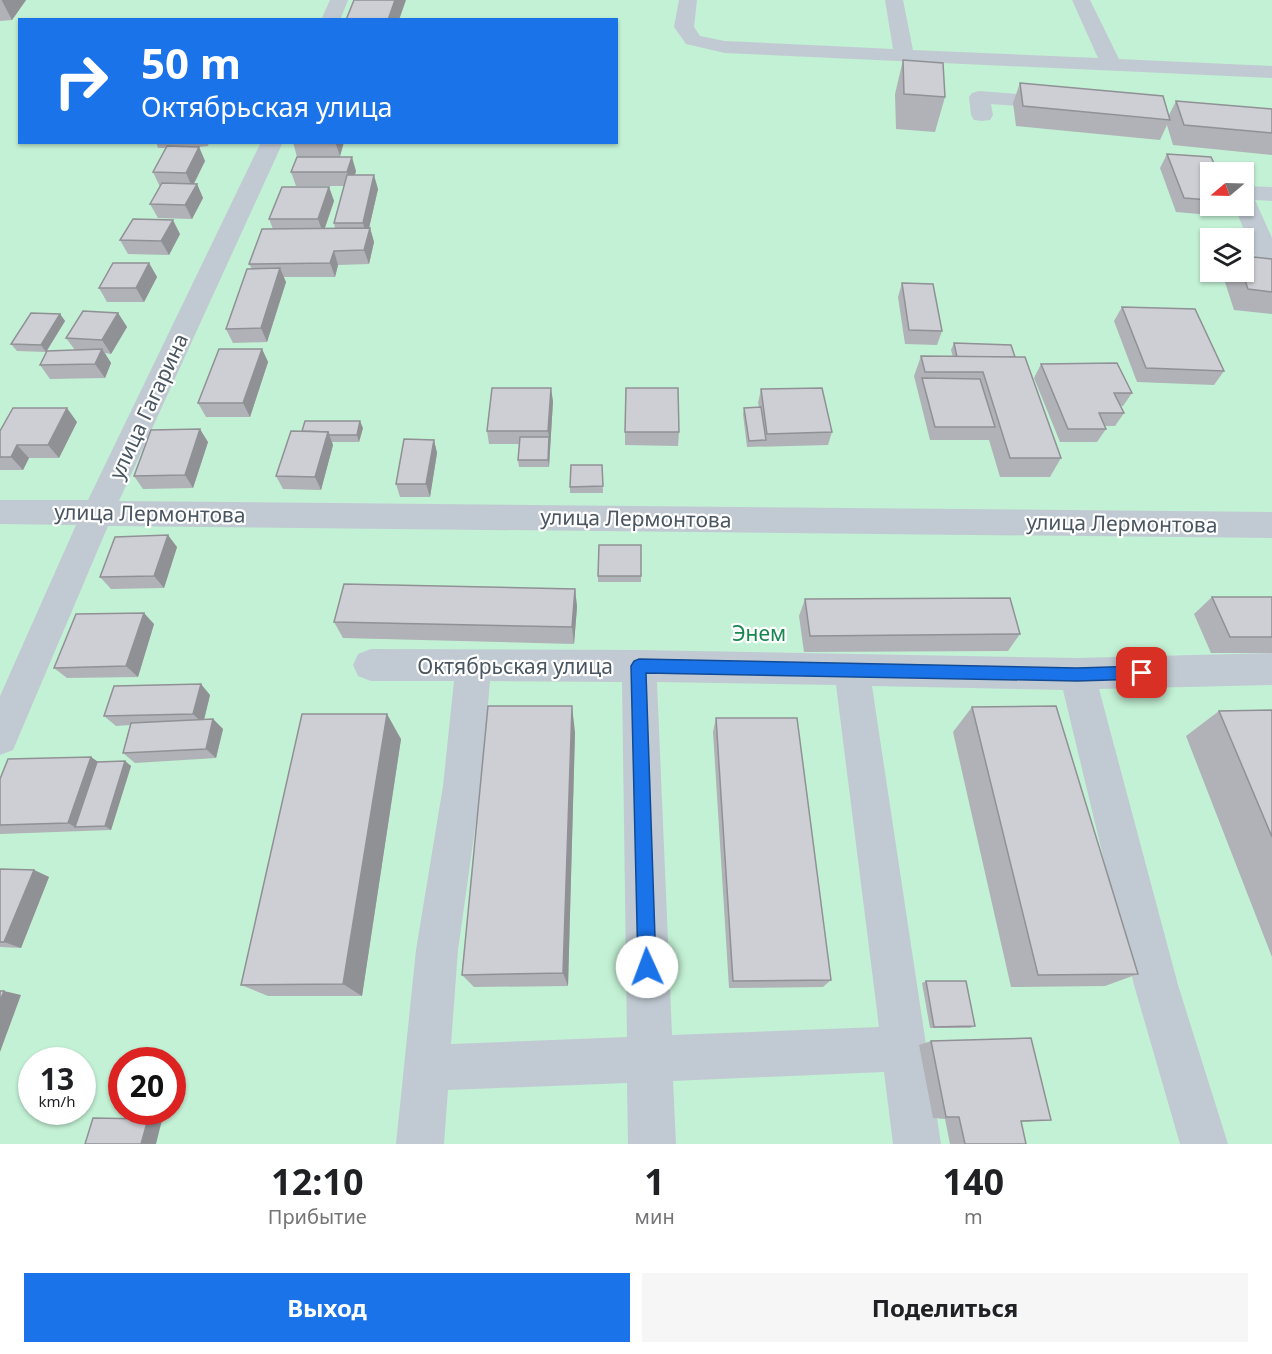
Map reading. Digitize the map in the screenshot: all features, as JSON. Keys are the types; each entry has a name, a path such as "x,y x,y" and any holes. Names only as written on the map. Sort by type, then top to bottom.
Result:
{"street":[{"path":"331,18 339,0"},
{"path":"688,0 684,27 693,40 725,47 1272,72"},
{"path":"894,0 904,54"},
{"path":"1081,0 1110,64"},
{"path":"982,115 978,97 1072,104"},
{"name":"улица Гагарина","path":"0,738 98,512 271,144"},
{"path":"1254,194 1272,195"},
{"path":"1250,216 1272,266"},
{"name":"улица Лермонтова","path":"0,512 1272,525"},
{"name":"Октябрьская улица","path":"371,665 639,666 1077,674 1272,669"},
{"path":"420,1144 437,950 462,786 473,666"},
{"path":"639,666 652,1144"},
{"path":"852,670 902,1049 917,1144"},
{"path":"1077,674 1156,985 1204,1144"},
{"path":"427,1068 902,1049"}],"green space":[{"name":"Энем","path":"0,0 1272,0 1272,1144 0,1144"}],"building":[{"path":"354,0 395,0 389,18 347,18"},
{"path":"903,60 943,63 945,97 904,94"},
{"path":"1020,83 1163,96 1170,120 1023,106"},
{"path":"1176,101 1272,109 1272,133 1184,125"},
{"path":"167,146 199,147 186,173 153,172"},
{"path":"1167,154 1211,157 1213,162 1200,162 1200,199 1184,198"},
{"path":"297,157 352,157 347,172 291,172"},
{"path":"347,175 374,175 363,223 334,223"},
{"path":"162,183 197,184 185,205 150,204"},
{"path":"282,187 329,187 318,219 269,219"},
{"path":"133,219 173,220 161,241 120,240"},
{"path":"370,228 364,250 334,251 330,263 249,264 262,229"},
{"path":"1254,257 1272,259 1272,292 1248,289 1246,282 1254,282"},
{"path":"113,263 149,263 136,288 99,288"},
{"path":"280,268 261,328 226,329 247,269"},
{"path":"902,283 933,284 942,331 909,330"},
{"path":"1122,307 1195,309 1224,371 1146,368"},
{"path":"83,311 118,313 102,340 66,338"},
{"path":"31,313 60,314 41,345 11,344"},
{"path":"954,343 1011,345 1015,357 957,357"},
{"path":"102,349 95,364 40,365 47,351"},
{"path":"219,349 262,349 243,403 198,403"},
{"path":"921,356 1025,357 1061,458 1010,458 983,372 925,372"},
{"path":"1117,363 1132,393 1114,393 1124,413 1099,413 1106,429 1068,429 1041,364"},
{"path":"922,378 980,379 995,427 935,427"},
{"path":"492,388 551,388 548,431 487,431"},
{"path":"626,388 678,388 679,432 625,432"},
{"path":"822,388 832,432 767,434 761,389"},
{"path":"761,407 766,440 749,441 744,408"},
{"path":"13,408 67,408 48,445 17,445 11,457 0,457 0,431"},
{"path":"305,421 360,421 357,435 329,435 328,432 302,431"},
{"path":"200,429 185,475 134,476 151,430"},
{"path":"291,431 328,432 315,477 276,476"},
{"path":"520,437 549,437 548,460 518,460"},
{"path":"404,439 434,440 426,484 396,484"},
{"path":"571,465 602,465 603,486 570,487"},
{"path":"168,535 154,576 100,577 115,537"},
{"path":"599,545 641,545 641,576 598,576"},
{"path":"344,584 575,589 572,627 334,622"},
{"path":"1212,597 1272,597 1272,637 1230,637"},
{"path":"1010,598 1020,634 810,636 805,599"},
{"path":"144,613 126,666 54,668 76,614"},
{"path":"201,684 193,714 104,716 114,686"},
{"path":"488,706 572,706 563,973 462,975"},
{"path":"1056,706 1138,974 1038,975 972,707"},
{"path":"1272,710 1272,837 1219,711"},
{"path":"302,714 387,714 343,984 241,985"},
{"path":"716,718 797,718 831,980 733,981"},
{"path":"213,719 206,749 123,753 131,723"},
{"path":"91,757 68,823 0,825 0,779 8,759"},
{"path":"125,761 105,826 75,827 97,762"},
{"path":"0,869 34,870 4,942 0,942"},
{"path":"926,981 966,981 975,1026 934,1027"},
{"path":"1031,1038 1051,1120 1021,1121 1026,1144 965,1144 959,1117 946,1117 931,1041"},
{"path":"96,1118 108,1118 108,1125 146,1125 141,1144 85,1144 91,1125 96,1125"}],"route":[{"path":"647,967 639,666 1077,674 1142,673"}]}
